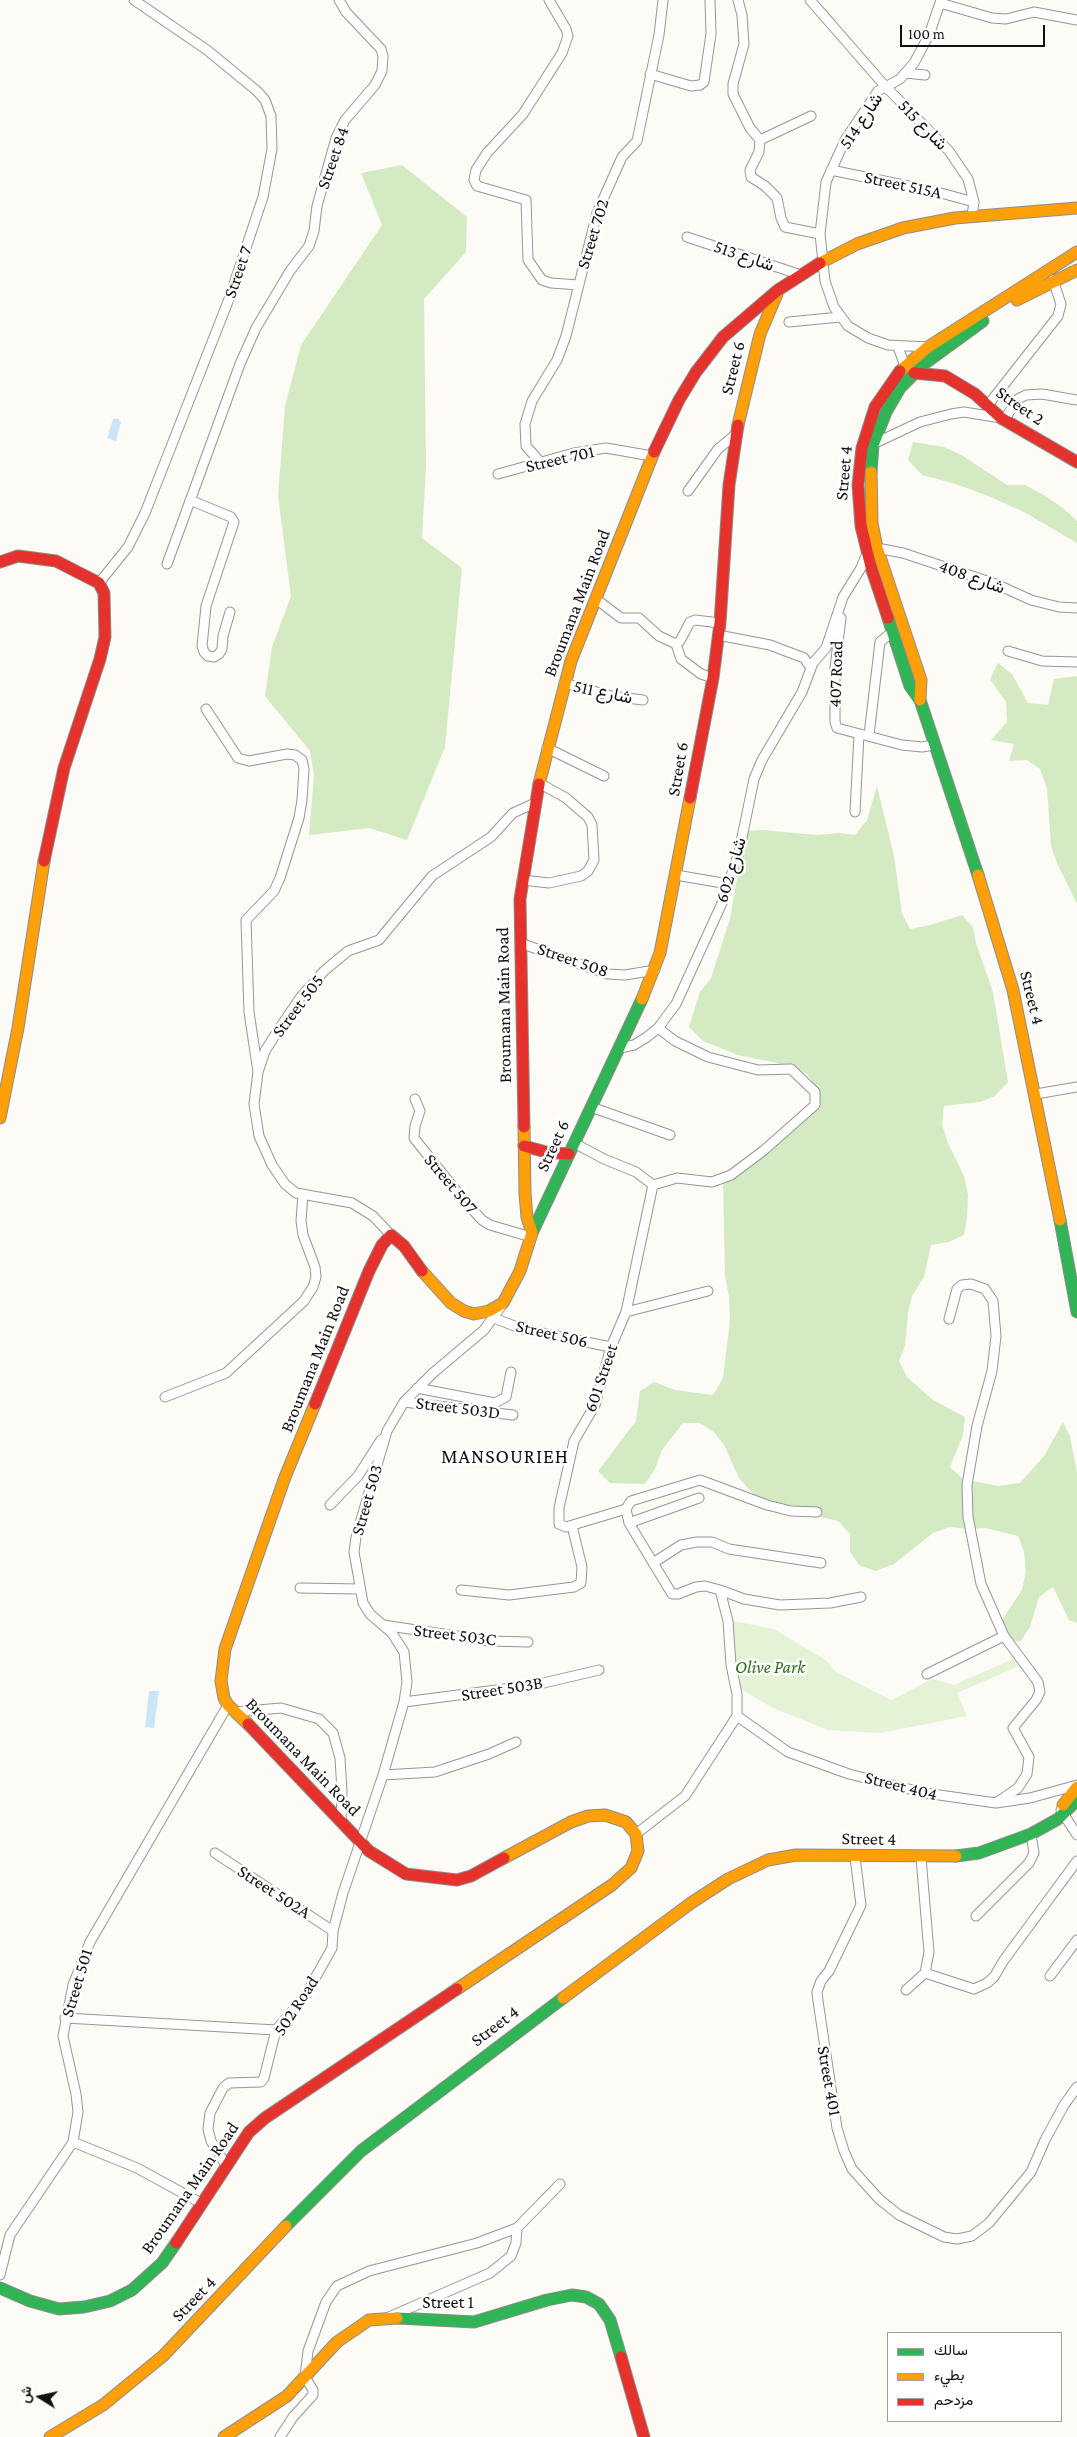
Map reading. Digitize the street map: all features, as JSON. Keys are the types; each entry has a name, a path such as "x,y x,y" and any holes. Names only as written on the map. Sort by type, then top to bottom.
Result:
{"street":[{"name":"Street 7","path":"99,584 128,547 145,513 229,299 263,197 272,149 270,116 265,100 258,91 207,50 134,0"},
{"name":"Street 84","path":"167,564 240,364 256,328 290,271 309,246 314,231 317,206 336,138 345,120 375,85 383,65 381,49 346,12 339,0"},
{"path":"549,0 568,36 562,53 523,114 487,153 476,170 474,180 477,186 526,200 528,260 542,280 551,283 578,285"},
{"name":"Street 702","path":"541,463 526,446 525,424 532,401 560,351 597,213 622,157 637,141 659,35 663,0"},
{"path":"650,74 690,86 700,85 704,82 711,34 710,0"},
{"path":"738,0 744,44 733,84 733,94 736,104 760,140 759,152 750,170 751,177 765,186 777,198 785,227 820,234"},
{"name":"شارع 515","path":"810,0 885,86 949,151 966,175 974,202 972,216"},
{"path":"940,2 992,18 1006,19 1034,12 1077,20"},
{"name":"شارع 514","path":"840,317 830,296 820,234 826,182 845,140 865,109 885,86 900,80 920,53 940,2"},
{"path":"905,73 925,75"},
{"path":"760,140 811,116"},
{"name":"Street 515A","path":"831,170 937,192 974,202"},
{"name":"Broumana Main Road","path":"531,1235 525,1194 520,943 522,880 539,783 564,683 652,456 669,418 696,372 723,337 778,290 823,261 857,244 903,228 972,216 1074,209"},
{"name":"شارع 513","path":"687,237 801,275"},
{"path":"1028,287 1077,252"},
{"path":"1028,287 1053,280 1077,270"},
{"path":"988,405 1058,316 1061,304 1053,280"},
{"name":"Street 4","path":"1028,287 931,351 909,370 868,446 872,550 877,585 892,632 910,686 920,700 972,857 1013,990 1036,1094 1077,1312"},
{"name":"Street 6","path":"531,1235 655,970 676,875 713,678 719,629 728,485 735,435 760,334 778,290"},
{"path":"789,322 840,317 848,326 868,338 898,347 931,351 945,376"},
{"path":"744,320 751,322 760,334"},
{"path":"898,347 909,370"},
{"name":"Street 2","path":"909,370 945,376 975,394 1003,419 1077,462"},
{"path":"868,446 920,422 951,414 964,412 1003,419 1018,400 1026,396 1042,394 1077,400"},
{"path":"688,491 718,449 735,435"},
{"name":"Street 701","path":"498,474 574,453 606,448 652,456"},
{"path":"190,500 231,517 234,522 206,606 202,646 208,656 219,654 222,649 223,636 230,612"},
{"path":"852,583 872,550"},
{"name":"Street 4","path":"872,550 888,579 921,680 920,700"},
{"name":"شارع 408","path":"872,550 903,553 974,576 1031,600 1059,607 1077,608"},
{"path":"0,562 18,556 40,558 73,568 99,584 104,593 106,604 105,637 97,674 64,768 50,827 39,885 18,1028 0,1118"},
{"path":"877,585 888,579"},
{"name":"شارع 602","path":"620,1048 634,1045 658,1028 676,1004 717,915 728,884 739,852 754,778 767,749 802,692 811,668 826,648 843,597 852,583"},
{"name":"407 Road","path":"852,583 838,629 834,668 834,713 837,728 912,746 934,745"},
{"path":"596,598 621,618 639,618 659,636 676,644 681,659 701,674 713,678"},
{"path":"676,644 680,641 690,622 695,620 804,658 811,668"},
{"path":"870,735 880,642 892,632"},
{"path":"1008,651 1042,661 1077,662"},
{"name":"شارع 511","path":"564,683 611,696 643,700"},
{"path":"206,709 238,758 250,761 295,754 302,760 304,768 299,818 280,878 274,891 246,920 249,1012 258,1072"},
{"path":"855,812 859,734"},
{"path":"547,748 604,776"},
{"path":"522,880 549,883 581,876 588,870 594,860 592,825 588,817 566,798 539,783"},
{"name":"Street 505","path":"391,1234 373,1216 352,1203 296,1193 285,1184 265,1151 255,1112 255,1088 265,1051 300,998 329,966 348,951 380,940 432,876 484,842 517,811 536,803"},
{"path":"676,875 728,884"},
{"name":"Street 508","path":"520,943 542,949 608,974 625,975 655,970"},
{"path":"574,1142 604,1159 636,1172 653,1185 677,1178 712,1182 731,1175 770,1145 815,1105 815,1092 791,1069 758,1070 708,1057 675,1040 658,1028"},
{"path":"1036,1094 1077,1087"},
{"name":"Street 507","path":"415,1099 420,1111 414,1126 414,1138 462,1198 490,1226 531,1235"},
{"path":"592,1107 670,1135"},
{"path":"524,1146 546,1152 569,1154"},
{"name":"601 Street","path":"572,1526 561,1527 558,1516 571,1452 576,1435 598,1399 611,1347 626,1312 653,1185"},
{"path":"165,1397 226,1373 304,1301 313,1287 316,1277 315,1267 301,1221 303,1194"},
{"path":"525,1194 550,1195"},
{"path":"391,1234 404,1246 438,1290 451,1303 464,1311 481,1314 503,1303 520,1271 531,1235"},
{"name":"Broumana Main Road","path":"0,2288 30,2301 59,2309 84,2307 110,2301 132,2290 162,2263 249,2132 265,2118 612,1885 631,1868 638,1851 636,1834 626,1822 606,1815 588,1816 571,1822 489,1868 457,1880 436,1880 406,1874 369,1851 267,1742 232,1709 224,1698 221,1681 228,1640 289,1468 378,1250 391,1234"},
{"path":"949,1319 957,1290 962,1285 971,1284 985,1289 993,1300 996,1336 992,1371 977,1426 967,1485 968,1516 981,1584 1004,1636 1038,1682 1040,1692 1036,1700 1013,1728 1029,1756 1027,1774 1018,1788 996,1803"},
{"path":"626,1312 708,1291"},
{"name":"Street 503","path":"360,1841 383,1775 404,1702 406,1682 404,1652 392,1633 370,1614 363,1604 354,1552 356,1537 387,1431 404,1402 417,1388 484,1330 503,1303"},
{"name":"Street 506","path":"494,1318 522,1329 611,1347"},
{"path":"417,1388 495,1403 506,1396 511,1372"},
{"name":"Street 503D","path":"404,1402 513,1415"},
{"path":"330,1504 358,1476 387,1431"},
{"path":"461,1590 508,1595 574,1586 581,1583 582,1567 572,1526 626,1509 631,1501 700,1480 767,1505 791,1511 817,1512"},
{"path":"629,1523 699,1498"},
{"path":"626,1509 629,1523 672,1594 704,1586 744,1599 780,1605 830,1603 862,1597"},
{"path":"653,1563 681,1545 697,1542 712,1542 729,1549 821,1563"},
{"path":"300,1588 359,1589"},
{"path":"636,1834 685,1796 737,1716 737,1694 731,1665 728,1620 720,1590"},
{"name":"Street 503C","path":"382,1625 489,1641 528,1642"},
{"path":"927,1674 1004,1636"},
{"name":"Street 503B","path":"404,1702 535,1685 598,1670"},
{"path":"232,1709 281,1708 319,1719 333,1733 340,1758 341,1822"},
{"name":"Street 501","path":"0,2275 10,2235 73,2142 78,2112 76,2094 63,2036 65,2018 73,1985 90,1942 232,1709"},
{"name":"Street 404","path":"737,1716 788,1752 834,1768 925,1794 996,1803 1030,1798 1077,1786"},
{"path":"383,1775 435,1772 489,1754 516,1742"},
{"name":"Street 4","path":"1062,1811 1077,1786"},
{"name":"Street 4","path":"50,2437 103,2405 163,2356 337,2173 361,2151 690,1903 728,1879 768,1860 796,1855 921,1858 979,1853 1031,1834 1077,1800"},
{"path":"1062,1811 1077,1835"},
{"path":"976,1916 1029,1863 1034,1852 1031,1834"},
{"name":"502 Road","path":"226,2165 211,2141 208,2129 210,2113 223,2088 229,2083 261,2082 276,2030 305,1996 332,1948 333,1932 343,1893 360,1841"},
{"name":"Street 502A","path":"215,1854 333,1932"},
{"name":"Street 401","path":"856,1857 861,1905 818,1992 825,2054 837,2128 852,2169 879,2199 899,2215 944,2237 957,2239 972,2236 988,2223 1032,2172 1045,2140 1077,2087"},
{"path":"906,1990 926,1973 929,1952 921,1858"},
{"path":"926,1973 974,1989 987,1983 994,1977 1004,1960 1077,1861"},
{"path":"1050,1976 1077,1940"},
{"path":"65,2018 276,2030"},
{"path":"73,2142 137,2168 201,2202"},
{"path":"280,2437 293,2417 313,2395 306,2377 305,2362 313,2334 326,2302 337,2286 369,2271 478,2243 517,2228 560,2184"},
{"path":"387,2318 490,2273 511,2256 516,2243 517,2228"},
{"name":"Street 1","path":"224,2437 287,2396 337,2342 369,2320 387,2318 474,2322 547,2300 572,2295 586,2297 599,2304 610,2320 644,2437"}],"green space":[{"path":"402,165 467,217 466,252 424,299 426,467 422,538 462,568 445,747 407,840 369,828 309,835 314,776 310,751 265,696 272,647 291,596 278,496 285,406 301,345 382,225 361,173"},
{"path":"913,442 944,447 963,456 1007,485 1025,485 1044,495 1063,508 1077,521 1077,543 1024,512 993,498 956,484 922,475 908,460"},
{"path":"998,663 1012,674 1028,703 1048,705 1054,679 1077,676 1077,904 1051,846 1047,788 1040,769 1027,760 1009,761 1014,744 991,740 1007,722 1006,702 990,679"},
{"path":"877,786 894,856 902,913 910,929 962,915 973,927 976,943 993,992 1008,1082 995,1096 980,1102 944,1106 942,1124 947,1141 964,1176 968,1195 964,1235 949,1242 931,1245 924,1277 912,1296 908,1313 905,1346 899,1361 907,1377 933,1400 965,1417 963,1435 950,1467 963,1479 998,1486 1020,1483 1044,1456 1063,1422 1070,1436 1077,1473 1077,1623 1069,1620 1053,1587 1039,1597 1030,1627 1020,1642 1003,1637 1002,1620 1022,1590 1026,1571 1024,1552 1018,1536 985,1528 950,1527 933,1533 894,1564 875,1571 859,1565 850,1552 850,1534 838,1521 762,1504 739,1478 724,1445 714,1432 699,1423 683,1423 662,1450 655,1469 645,1484 610,1483 598,1471 636,1421 640,1391 654,1382 675,1390 713,1395 723,1378 730,1321 729,1296 725,1277 723,1179 805,1118 817,1088 807,1074 791,1066 738,1055 703,1041 689,1027 700,992 711,978 730,919 745,831 762,830 817,835 838,833 855,835 867,820"},
{"name":"Olive Park","path":"733,1621 774,1629 827,1661 836,1672 891,1700 932,1679 954,1685 1013,1659 1019,1666 957,1693 967,1716 880,1733 828,1730 773,1708 737,1687 727,1632"}],"water":[{"path":"117,418 121,422 116,441 107,438 113,419"},
{"path":"149,1691 159,1691 154,1728 145,1727"}],"traffic: fast":[{"path":"871,472 873,445 886,412 900,388 924,364 983,321"},
{"path":"888,618 910,686 920,700 978,875"},
{"path":"532,1233 642,999"},
{"path":"1060,1220 1077,1312"},
{"path":"956,1856 979,1853 1031,1834 1058,1819 1077,1800"},
{"path":"286,2226 361,2151 563,1998"},
{"path":"0,2288 30,2301 59,2309 84,2307 110,2301 132,2290 162,2263 176,2243"},
{"path":"397,2318 474,2322 547,2300 572,2295 586,2297 599,2304 610,2320 621,2357"}],"traffic: slow":[{"path":"820,263 857,244 903,228 955,218 1077,208"},
{"path":"900,371 928,347 1077,252"},
{"path":"1017,300 1077,270"},
{"path":"738,425 760,334 777,294"},
{"path":"539,784 571,661 654,452"},
{"path":"871,472 872,523 877,548 921,680 920,700"},
{"path":"642,999 660,953 690,798"},
{"path":"0,1118 18,1028 44,861"},
{"path":"978,875 1013,990 1060,1220"},
{"path":"422,1271 451,1303 464,1311 474,1314 489,1311 503,1303 520,1271 532,1233 527,1217 525,1194 524,1127"},
{"path":"248,1724 228,1705 224,1698 221,1681 225,1649 285,1477 315,1404"},
{"path":"1063,1805 1077,1787"},
{"path":"457,1989 612,1885 631,1868 638,1851 636,1834 626,1822 605,1815 588,1816 571,1822 504,1858"},
{"path":"563,1998 691,1903 728,1879 768,1860 796,1855 956,1856"},
{"path":"50,2437 103,2405 163,2356 286,2226"},
{"path":"224,2437 287,2396 337,2342 369,2320 397,2318"}],"traffic: jam":[{"path":"654,452 679,400 696,372 723,337 778,290 820,263"},
{"path":"888,618 871,567 861,526 858,485 862,448 875,407 900,371"},
{"path":"914,373 945,376 975,394 1001,418 1077,462"},
{"path":"690,798 713,678 720,623 729,485 738,425"},
{"path":"0,562 18,556 56,561 99,583 104,593 105,637 100,659 64,768 44,861"},
{"path":"524,1127 520,899 539,784"},
{"path":"524,1146 546,1152 569,1154"},
{"path":"315,1404 369,1271 382,1245 391,1235 404,1246 422,1271"},
{"path":"248,1724 369,1851 406,1874 457,1880 471,1876 504,1858"},
{"path":"176,2243 249,2132 265,2118 457,1989"},
{"path":"621,2357 644,2437"}],"district":[{"name":"MANSOURIEH","path":"505,1457"}]}
